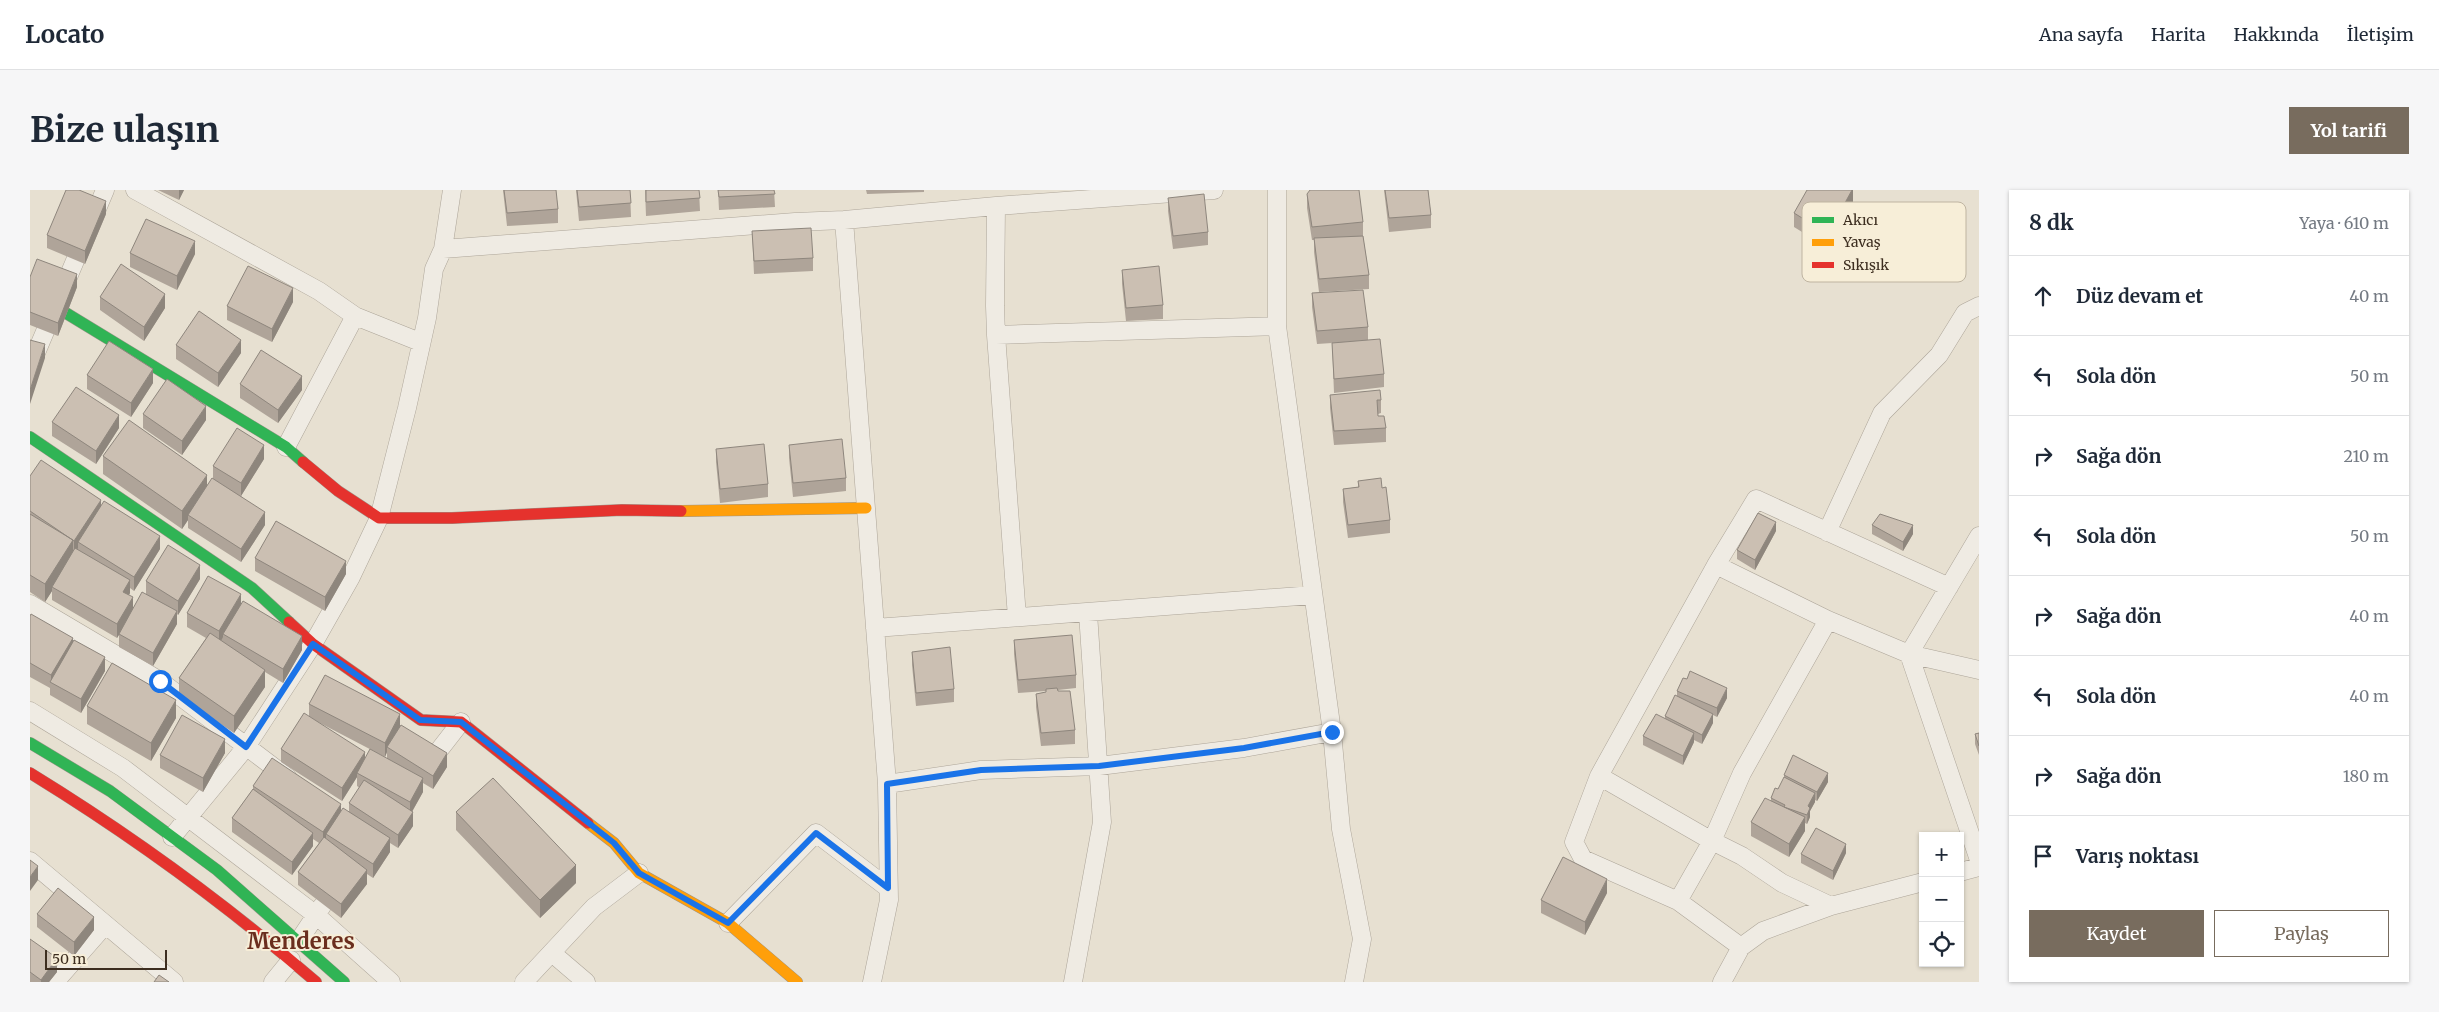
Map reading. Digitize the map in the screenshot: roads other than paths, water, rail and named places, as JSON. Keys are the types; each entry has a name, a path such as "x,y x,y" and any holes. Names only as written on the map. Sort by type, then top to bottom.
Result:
{"street":[{"path":"30,366 105,190"},
{"path":"135,190 319,291 354,316 420,342"},
{"path":"172,837 246,747 313,644 351,577 379,518 407,408 420,342 427,318 434,269 443,249 452,190"},
{"path":"443,249 795,222 844,220 996,206 1214,190"},
{"path":"1277,190 1277,326 1332,732 1341,829 1362,939 1354,982"},
{"path":"996,206 996,335 1017,617"},
{"path":"844,220 887,784 889,900 877,981"},
{"path":"1827,532 1882,413 1939,355 1965,313 1979,306"},
{"path":"56,307 286,447 338,491 379,518 452,518 622,510 724,512 866,508"},
{"path":"286,447 354,316"},
{"path":"996,335 1277,326"},
{"path":"30,437 252,588 313,644 420,720 461,722 614,843 639,873 728,923 797,982"},
{"path":"1741,947 1678,901 1583,859 1574,842 1599,776 1716,565 1756,499 1949,587"},
{"path":"1979,536 1909,654 1979,860"},
{"path":"1716,565 1828,620 1909,654 1979,670"},
{"path":"875,628 1088,613 1313,594"},
{"path":"30,604 160,681 301,787"},
{"path":"1073,982 1102,822 1088,613"},
{"path":"1678,901 1712,841 1742,773 1828,620"},
{"path":"30,710 123,768 316,915 391,982"},
{"path":"414,784 461,722"},
{"path":"887,784 981,770 1099,766 1244,748 1332,732"},
{"path":"30,743 110,791 217,870 344,982"},
{"path":"30,773 95,812 264,936 316,982"},
{"path":"1599,776 1712,841 1742,856 1782,883 1831,906"},
{"path":"728,923 816,833 888,888"},
{"path":"32,867 105,924 174,982"},
{"path":"1964,871 1979,867"},
{"path":"524,982 594,907 639,873"},
{"path":"1722,982 1741,947 1763,931 1831,906 1919,883"},
{"path":"298,942 331,893"},
{"path":"55,982 105,924"},
{"path":"552,953 586,982"},
{"path":"274,982 291,960"}],"district":[{"name":"Menderes","path":"301,941"}]}
